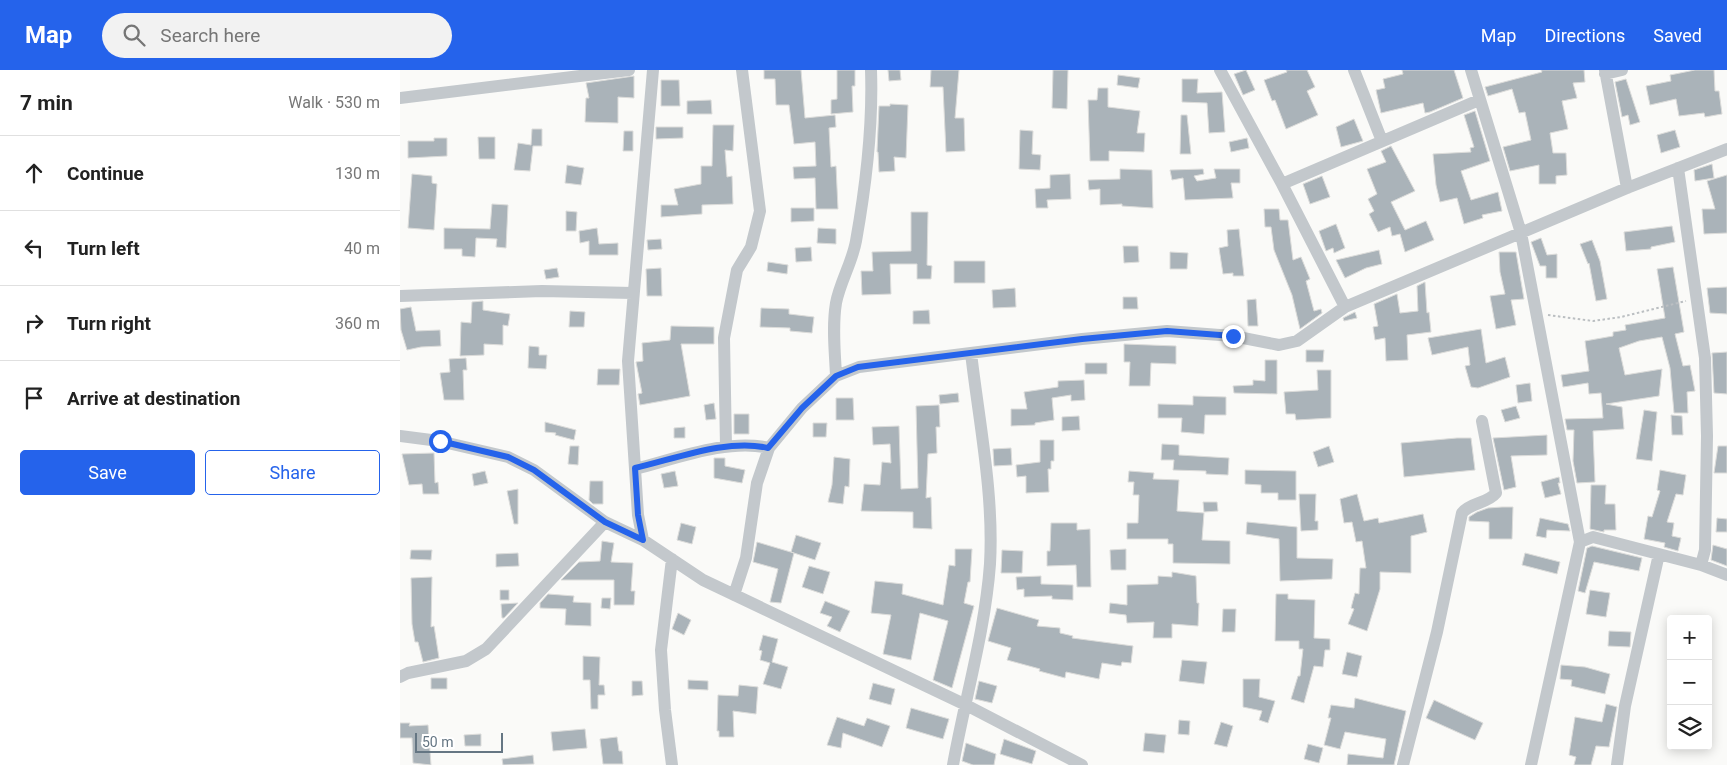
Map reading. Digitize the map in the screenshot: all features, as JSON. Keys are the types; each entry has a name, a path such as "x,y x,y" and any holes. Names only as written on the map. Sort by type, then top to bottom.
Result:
{"street":[{"path":"400,98 629,70"},
{"path":"643,540 638,515 628,361 653,70"},
{"path":"726,447 724,338 737,270 750,247 760,211 742,70"},
{"path":"836,376 836,302 856,244 869,146 872,101 871,70"},
{"path":"1220,70 1282,184 1345,307"},
{"path":"1354,70 1382,141"},
{"path":"1471,70 1521,233 1580,542 1531,765"},
{"path":"1622,70 1605,72 1627,188"},
{"path":"1282,184 1479,100"},
{"path":"734,595 746,558 757,484 768,448 802,408 836,376 858,367 1167,331 1233,336 1279,345 1297,341 1345,307 1627,188 1727,149"},
{"path":"1678,168 1705,358 1707,436 1705,550 1701,565"},
{"path":"400,296 542,291 634,293"},
{"path":"953,765 984,614 990,564 990,513 971,353"},
{"path":"1403,765 1437,632 1462,513 1468,506 1492,498 1496,493 1482,421"},
{"path":"400,436 440,441 508,457 534,470 605,522 643,540 703,580 966,706 1082,765"},
{"path":"635,468 726,447 756,445 768,448"},
{"path":"400,677 408,673 466,661 486,648 605,522"},
{"path":"1580,542 1593,537 1701,565 1727,575"},
{"path":"1617,765 1624,706 1659,554"},
{"path":"672,559 661,650 664,710 672,765"}],"path":[{"path":"1536,313 1593,321 1622,317 1697,298"}],"building":[{"path":"764,70 801,70 805,118 835,115 836,127 829,128 831,167 836,166 838,209 816,209 815,178 794,179 793,167 816,166 815,142 794,144 789,105 776,105 775,79 764,79"},
{"path":"837,70 855,70 855,86 852,86 853,112 831,114 831,100 837,99"},
{"path":"888,70 900,70 901,80 889,81"},
{"path":"931,70 959,70 955,118 964,118 965,151 946,152 943,87 930,87"},
{"path":"1053,70 1068,70 1067,109 1052,108"},
{"path":"1246,70 1255,90 1243,95 1234,74"},
{"path":"1286,70 1307,70 1315,87 1307,91 1318,115 1286,129 1275,100 1272,101 1264,80 1287,72"},
{"path":"1402,70 1454,70 1463,98 1425,113 1423,103 1381,113 1376,90 1385,88 1383,79 1403,74"},
{"path":"1541,70 1584,70 1585,82 1573,83 1577,98 1562,101 1568,129 1550,133 1553,153 1566,153 1567,175 1556,176 1556,184 1539,184 1539,165 1510,171 1503,147 1531,140 1525,112 1519,113 1512,89 1488,96 1485,87 1542,72"},
{"path":"1695,70 1714,70 1715,91 1719,91 1722,114 1705,117 1704,113 1679,116 1676,99 1650,105 1646,86 1671,81 1670,75"},
{"path":"1118,75 1140,78 1138,88 1117,85"},
{"path":"634,76 634,98 618,97 618,123 585,122 586,98 589,98 586,83"},
{"path":"1182,79 1198,79 1197,93 1222,92 1225,132 1209,133 1207,103 1182,102"},
{"path":"1626,79 1640,122 1630,125 1628,115 1622,117 1615,82"},
{"path":"661,80 679,80 680,106 661,106"},
{"path":"1098,88 1108,88 1108,107 1140,111 1137,133 1145,133 1144,152 1109,151 1109,161 1090,161 1088,100 1097,100"},
{"path":"711,100 712,114 687,114 687,101"},
{"path":"890,104 908,105 906,158 894,157 895,171 879,172 877,152 879,106 890,106"},
{"path":"1475,111 1490,161 1461,171 1471,200 1498,192 1502,211 1482,215 1483,218 1464,224 1457,198 1440,202 1436,185 1433,154 1471,152 1470,148 1474,147 1464,115"},
{"path":"1181,115 1187,115 1191,154 1180,154"},
{"path":"1354,119 1363,141 1341,147 1336,127"},
{"path":"713,125 734,125 733,151 725,150 727,177 732,176 733,204 702,205 702,214 661,217 661,205 678,205 674,189 701,184 701,166 712,166"},
{"path":"656,127 683,127 683,138 656,139"},
{"path":"532,129 542,129 542,146 533,146 530,171 514,170 518,143 531,145"},
{"path":"1020,130 1033,131 1032,154 1041,155 1040,170 1019,169"},
{"path":"1675,130 1680,147 1661,153 1657,135"},
{"path":"624,131 633,131 633,151 623,151"},
{"path":"478,137 495,137 495,159 479,159"},
{"path":"434,138 447,138 447,156 408,158 408,141 434,141"},
{"path":"1247,138 1249,148 1231,152 1229,142"},
{"path":"1391,146 1415,191 1391,202 1405,230 1426,221 1434,240 1405,252 1400,234 1392,236 1390,227 1378,232 1369,214 1374,211 1368,199 1377,194 1367,169 1386,162 1381,151"},
{"path":"1712,164 1714,178 1695,181 1694,170"},
{"path":"567,165 584,168 581,185 565,183"},
{"path":"1120,169 1152,170 1153,208 1122,206 1122,204 1100,205 1100,189 1089,190 1088,180 1120,179"},
{"path":"1203,169 1204,174 1194,176 1197,181 1216,178 1214,169 1240,169 1240,183 1231,183 1233,198 1185,200 1183,178 1172,180 1170,170"},
{"path":"412,174 432,176 432,183 437,184 434,230 408,228"},
{"path":"1070,174 1071,199 1047,200 1048,208 1036,208 1035,189 1050,188 1050,175"},
{"path":"1727,175 1727,233 1704,234 1702,209 1715,209 1707,181"},
{"path":"1322,176 1330,197 1310,204 1303,184"},
{"path":"492,204 508,205 506,248 496,247 497,239 476,238 475,257 462,256 462,249 444,249 444,228 490,229"},
{"path":"791,208 814,208 814,221 791,222"},
{"path":"1264,209 1279,209 1280,220 1288,220 1293,260 1301,257 1310,279 1306,281 1314,311 1321,309 1322,313 1300,329 1292,295 1274,250 1271,227 1265,227"},
{"path":"566,211 577,212 576,231 566,231"},
{"path":"911,212 928,212 927,265 932,266 931,279 917,279 917,264 890,264 891,294 862,295 861,271 873,271 872,252 911,251"},
{"path":"1336,224 1345,248 1334,253 1333,248 1326,251 1319,231"},
{"path":"1672,226 1675,242 1651,247 1651,249 1626,251 1624,232"},
{"path":"597,228 599,244 618,243 618,255 589,255 589,241 580,243 579,231"},
{"path":"818,228 836,229 836,244 817,243"},
{"path":"1239,229 1244,276 1233,276 1233,273 1223,274 1219,248 1228,246 1227,230"},
{"path":"1541,238 1547,255 1557,254 1557,278 1546,278 1546,266 1540,266 1531,242"},
{"path":"661,239 662,249 648,250 647,240"},
{"path":"1592,240 1600,261 1607,299 1596,301 1589,263 1580,244"},
{"path":"1123,246 1138,246 1139,262 1124,263"},
{"path":"811,247 812,261 796,262 795,248"},
{"path":"1379,250 1382,264 1366,268 1345,278 1336,260"},
{"path":"1170,252 1188,253 1187,269 1170,269"},
{"path":"1499,252 1516,252 1524,299 1511,300 1516,325 1496,329 1490,296 1505,294 1500,272"},
{"path":"954,261 985,261 985,283 954,283"},
{"path":"768,262 788,265 787,274 767,271"},
{"path":"1673,267 1684,332 1675,334 1683,366 1690,365 1695,391 1687,392 1688,413 1674,413 1670,368 1662,337 1639,341 1619,348 1625,375 1662,369 1659,396 1606,404 1622,407 1624,429 1593,431 1595,482 1577,483 1573,461 1574,430 1567,430 1565,419 1603,418 1601,393 1589,394 1588,383 1563,387 1561,375 1589,371 1585,341 1613,336 1613,332 1626,330 1625,325 1665,318 1657,269"},
{"path":"557,268 559,277 546,279 544,270"},
{"path":"661,268 662,296 647,296 646,269"},
{"path":"1425,282 1427,313 1429,312 1431,332 1407,335 1408,360 1386,361 1385,338 1375,340 1373,327 1378,326 1374,304 1397,294 1400,313 1418,311 1417,286"},
{"path":"1727,287 1727,314 1710,313 1707,288"},
{"path":"1015,288 1016,307 993,308 992,290"},
{"path":"1123,297 1137,297 1138,309 1123,309"},
{"path":"1256,299 1258,326 1248,326 1247,300"},
{"path":"483,301 483,310 510,314 508,326 503,325 503,345 484,344 484,355 460,356 461,322 471,323 472,302"},
{"path":"411,307 416,331 440,330 441,346 407,350 401,330 400,309"},
{"path":"761,308 789,309 789,314 814,317 812,333 790,331 790,328 760,327"},
{"path":"929,310 930,324 913,324 913,311"},
{"path":"570,311 585,312 584,327 569,327"},
{"path":"1355,312 1357,318 1344,321 1343,318"},
{"path":"671,326 714,327 714,344 681,344 690,396 640,405 638,394 642,393 636,362 643,361 642,343 670,340"},
{"path":"1481,329 1486,363 1505,357 1510,377 1478,388 1471,387 1465,366 1470,365 1468,347 1432,355 1428,338"},
{"path":"1124,344 1176,346 1176,364 1151,363 1150,386 1129,386 1130,362 1124,362"},
{"path":"529,346 539,347 539,355 547,355 546,369 528,368"},
{"path":"1306,350 1324,350 1323,362 1306,362"},
{"path":"1727,352 1727,394 1714,393 1712,353"},
{"path":"466,358 467,370 463,370 464,400 444,400 440,373 450,372 449,359"},
{"path":"1265,360 1277,360 1277,394 1234,393 1233,386 1253,385 1253,380 1265,381"},
{"path":"1085,363 1107,363 1107,374 1085,374"},
{"path":"598,369 620,369 619,385 597,385"},
{"path":"1317,370 1331,370 1331,418 1296,420 1295,414 1286,414 1284,392 1318,390"},
{"path":"1084,380 1085,400 1071,401 1071,395 1052,398 1054,420 1035,423 1035,425 1011,426 1011,409 1027,409 1024,392 1058,387 1058,381"},
{"path":"1530,383 1532,401 1518,403 1516,385"},
{"path":"958,393 959,402 940,404 939,395"},
{"path":"1193,396 1226,397 1226,415 1205,415 1204,434 1181,432 1182,418 1158,418 1158,404 1193,405"},
{"path":"836,398 853,398 854,420 836,420"},
{"path":"714,403 716,419 706,420 704,405"},
{"path":"939,405 940,427 936,427 937,453 928,454 926,498 931,497 932,529 913,528 913,512 861,511 864,484 880,485 882,462 891,463 890,444 873,445 872,427 899,426 901,489 918,488 916,406"},
{"path":"1516,406 1520,418 1505,422 1501,410"},
{"path":"1644,410 1657,412 1652,461 1636,459"},
{"path":"734,414 749,414 749,434 734,434"},
{"path":"1671,415 1682,416 1683,435 1672,435"},
{"path":"1079,416 1080,430 1062,431 1062,417"},
{"path":"545,422 576,430 574,440 555,435 556,433 545,432"},
{"path":"813,423 827,423 826,437 813,437"},
{"path":"685,427 685,438 674,438 674,428"},
{"path":"1547,435 1547,455 1511,456 1516,487 1504,490 1493,438"},
{"path":"1471,438 1475,470 1404,477 1401,443"},
{"path":"1040,440 1054,440 1054,461 1051,461 1051,469 1048,469 1049,492 1026,493 1026,476 1017,477 1016,465 1040,462"},
{"path":"1162,444 1179,445 1179,455 1229,458 1228,475 1206,474 1206,471 1173,470 1174,460 1161,460"},
{"path":"570,446 579,446 578,465 568,464"},
{"path":"1329,446 1334,462 1318,467 1313,452"},
{"path":"1718,446 1727,446 1727,473 1714,473"},
{"path":"1011,448 1012,465 994,466 993,449"},
{"path":"434,453 435,483 438,482 439,494 423,494 422,484 409,485 402,454"},
{"path":"834,457 850,459 849,487 845,486 843,504 828,502 832,485"},
{"path":"714,458 725,458 725,466 745,470 742,483 714,478"},
{"path":"1245,470 1296,471 1296,500 1278,500 1278,493 1261,493 1261,485 1245,484"},
{"path":"1660,470 1686,475 1683,495 1676,494 1667,522 1674,523 1672,536 1681,538 1678,551 1664,547 1665,543 1644,539 1648,516 1652,517 1660,491 1657,490"},
{"path":"485,471 488,483 474,486 472,474"},
{"path":"675,471 678,486 664,488 661,474"},
{"path":"1129,471 1154,473 1153,479 1179,480 1177,511 1204,513 1202,540 1230,541 1230,564 1173,563 1173,544 1168,544 1168,539 1127,539 1127,523 1138,523 1139,495 1133,495 1134,482 1128,482"},
{"path":"1559,477 1560,483 1558,483 1561,494 1545,498 1541,482"},
{"path":"590,481 603,481 603,504 593,504 589,500"},
{"path":"1591,485 1606,485 1605,504 1615,504 1616,530 1604,530 1604,532 1590,529"},
{"path":"518,489 518,524 514,524 507,491"},
{"path":"1299,494 1316,494 1315,521 1318,521 1318,530 1301,531"},
{"path":"1357,494 1364,521 1378,518 1379,523 1423,514 1427,532 1411,536 1411,573 1380,572 1380,589 1367,631 1348,624 1354,609 1351,608 1355,593 1359,594 1360,568 1366,568 1362,541 1356,542 1352,522 1344,523 1340,499"},
{"path":"1203,502 1217,502 1218,511 1204,512"},
{"path":"1513,507 1512,539 1489,539 1489,522 1469,521 1469,517 1477,512 1488,508"},
{"path":"1540,518 1568,524 1570,531 1547,530 1546,538 1536,536"},
{"path":"1717,518 1727,519 1727,532 1716,532"},
{"path":"1247,522 1297,527 1297,558 1333,559 1332,579 1280,581 1279,539 1246,534"},
{"path":"681,523 696,527 692,544 677,540"},
{"path":"1051,523 1077,523 1077,530 1090,529 1091,587 1077,587 1076,565 1047,566 1047,551 1050,551"},
{"path":"796,535 821,543 815,560 791,552"},
{"path":"602,541 614,543 611,562 633,563 631,591 635,591 634,605 614,605 614,580 561,580 579,562 600,561"},
{"path":"757,542 794,553 781,603 770,602 778,569 753,562"},
{"path":"1713,545 1727,549 1727,566 1711,560"},
{"path":"1592,546 1642,558 1639,571 1594,562 1585,593 1578,591 1587,548"},
{"path":"955,549 972,549 970,582 968,582 964,603 974,606 952,688 933,680 948,621 920,613 911,660 883,654 891,615 871,613 875,581 903,584 902,594 943,605 949,565 955,566"},
{"path":"1126,549 1126,570 1111,570 1110,550"},
{"path":"411,550 432,550 431,560 410,559"},
{"path":"1002,550 1023,551 1022,573 1001,573"},
{"path":"518,553 519,566 496,567 496,554"},
{"path":"1525,553 1560,562 1557,574 1522,565"},
{"path":"809,566 830,572 823,594 802,587"},
{"path":"1172,572 1196,576 1197,603 1199,603 1198,626 1172,624 1172,638 1153,638 1154,622 1127,623 1126,615 1109,613 1110,603 1127,605 1127,585 1158,584 1158,576 1172,577"},
{"path":"1041,576 1041,584 1073,585 1073,600 1052,599 1052,596 1024,597 1024,589 1017,590 1016,577"},
{"path":"432,577 431,627 434,626 439,658 423,662 418,642 415,642 412,624 411,578"},
{"path":"500,590 509,590 509,600 500,600"},
{"path":"1590,590 1610,593 1606,617 1586,614"},
{"path":"548,594 574,596 573,602 591,603 591,626 565,625 566,609 540,608 540,603"},
{"path":"1276,594 1288,594 1288,599 1315,600 1314,638 1330,639 1330,650 1325,650 1323,667 1314,666 1304,703 1291,699 1298,676 1300,676 1303,649 1299,649 1299,641 1275,641"},
{"path":"602,598 611,598 610,609 601,608"},
{"path":"825,601 850,611 840,632 827,626 832,617 820,613"},
{"path":"518,603 504,618 502,618 501,604"},
{"path":"997,608 1039,620 1037,626 1060,628 1060,633 1073,636 1072,638 1133,646 1131,663 1122,662 1121,666 1102,663 1099,679 1066,672 1065,678 1007,660 1011,648 988,641"},
{"path":"1223,609 1236,609 1235,632 1222,632"},
{"path":"678,613 691,620 684,635 672,629"},
{"path":"1609,631 1631,632 1630,647 1608,646"},
{"path":"763,635 778,639 772,662 788,667 781,689 763,684 770,663 760,660 762,651 759,650"},
{"path":"1347,652 1362,656 1357,677 1342,674"},
{"path":"583,656 600,657 599,685 604,685 605,695 598,695 598,709 591,709 590,680 583,680"},
{"path":"1182,660 1207,662 1204,684 1179,681"},
{"path":"1561,665 1585,667 1610,674 1605,694 1571,686 1572,680 1560,679"},
{"path":"431,678 447,678 447,689 431,689"},
{"path":"1243,679 1260,679 1259,697 1275,701 1268,723 1259,720 1262,711 1243,707"},
{"path":"688,680 708,681 708,690 688,689"},
{"path":"632,681 642,681 643,695 632,696"},
{"path":"979,681 997,686 992,703 975,699"},
{"path":"873,683 895,689 891,705 869,699"},
{"path":"739,685 758,687 756,714 733,711 734,737 719,737 719,731 717,731 718,695 738,696"},
{"path":"1355,698 1406,711 1394,765 1347,765 1348,754 1383,758 1386,739 1345,732 1340,749 1324,745 1331,718 1328,718 1331,705 1354,708"},
{"path":"1434,700 1483,723 1475,740 1426,718"},
{"path":"1606,704 1617,707 1609,747 1596,746 1591,765 1574,765 1576,757 1569,755 1575,717 1602,722"},
{"path":"911,708 949,719 943,739 906,728"},
{"path":"837,717 864,726 867,718 890,726 882,747 843,733 841,748 827,745"},
{"path":"1179,720 1190,721 1189,735 1178,734"},
{"path":"1221,722 1233,726 1227,747 1214,744"},
{"path":"400,723 410,723 409,726 428,725 431,765 413,763 412,738 400,738"},
{"path":"585,729 587,748 553,751 551,732"},
{"path":"1145,733 1166,735 1164,753 1143,751"},
{"path":"481,734 481,746 465,746 464,735"},
{"path":"617,737 619,751 622,751 623,764 603,764 600,739"},
{"path":"1004,739 1036,751 1032,764 1000,754"},
{"path":"966,743 996,754 994,765 973,765 962,761"},
{"path":"1308,744 1323,748 1319,763 1304,759"},
{"path":"533,755 534,764 503,765 502,759"}],"route":[{"path":"440,441 508,457 534,470 605,522 643,540 638,515 635,468 726,447 756,445 768,448 802,408 836,376 858,367 1082,339 1167,331 1233,336"}]}
